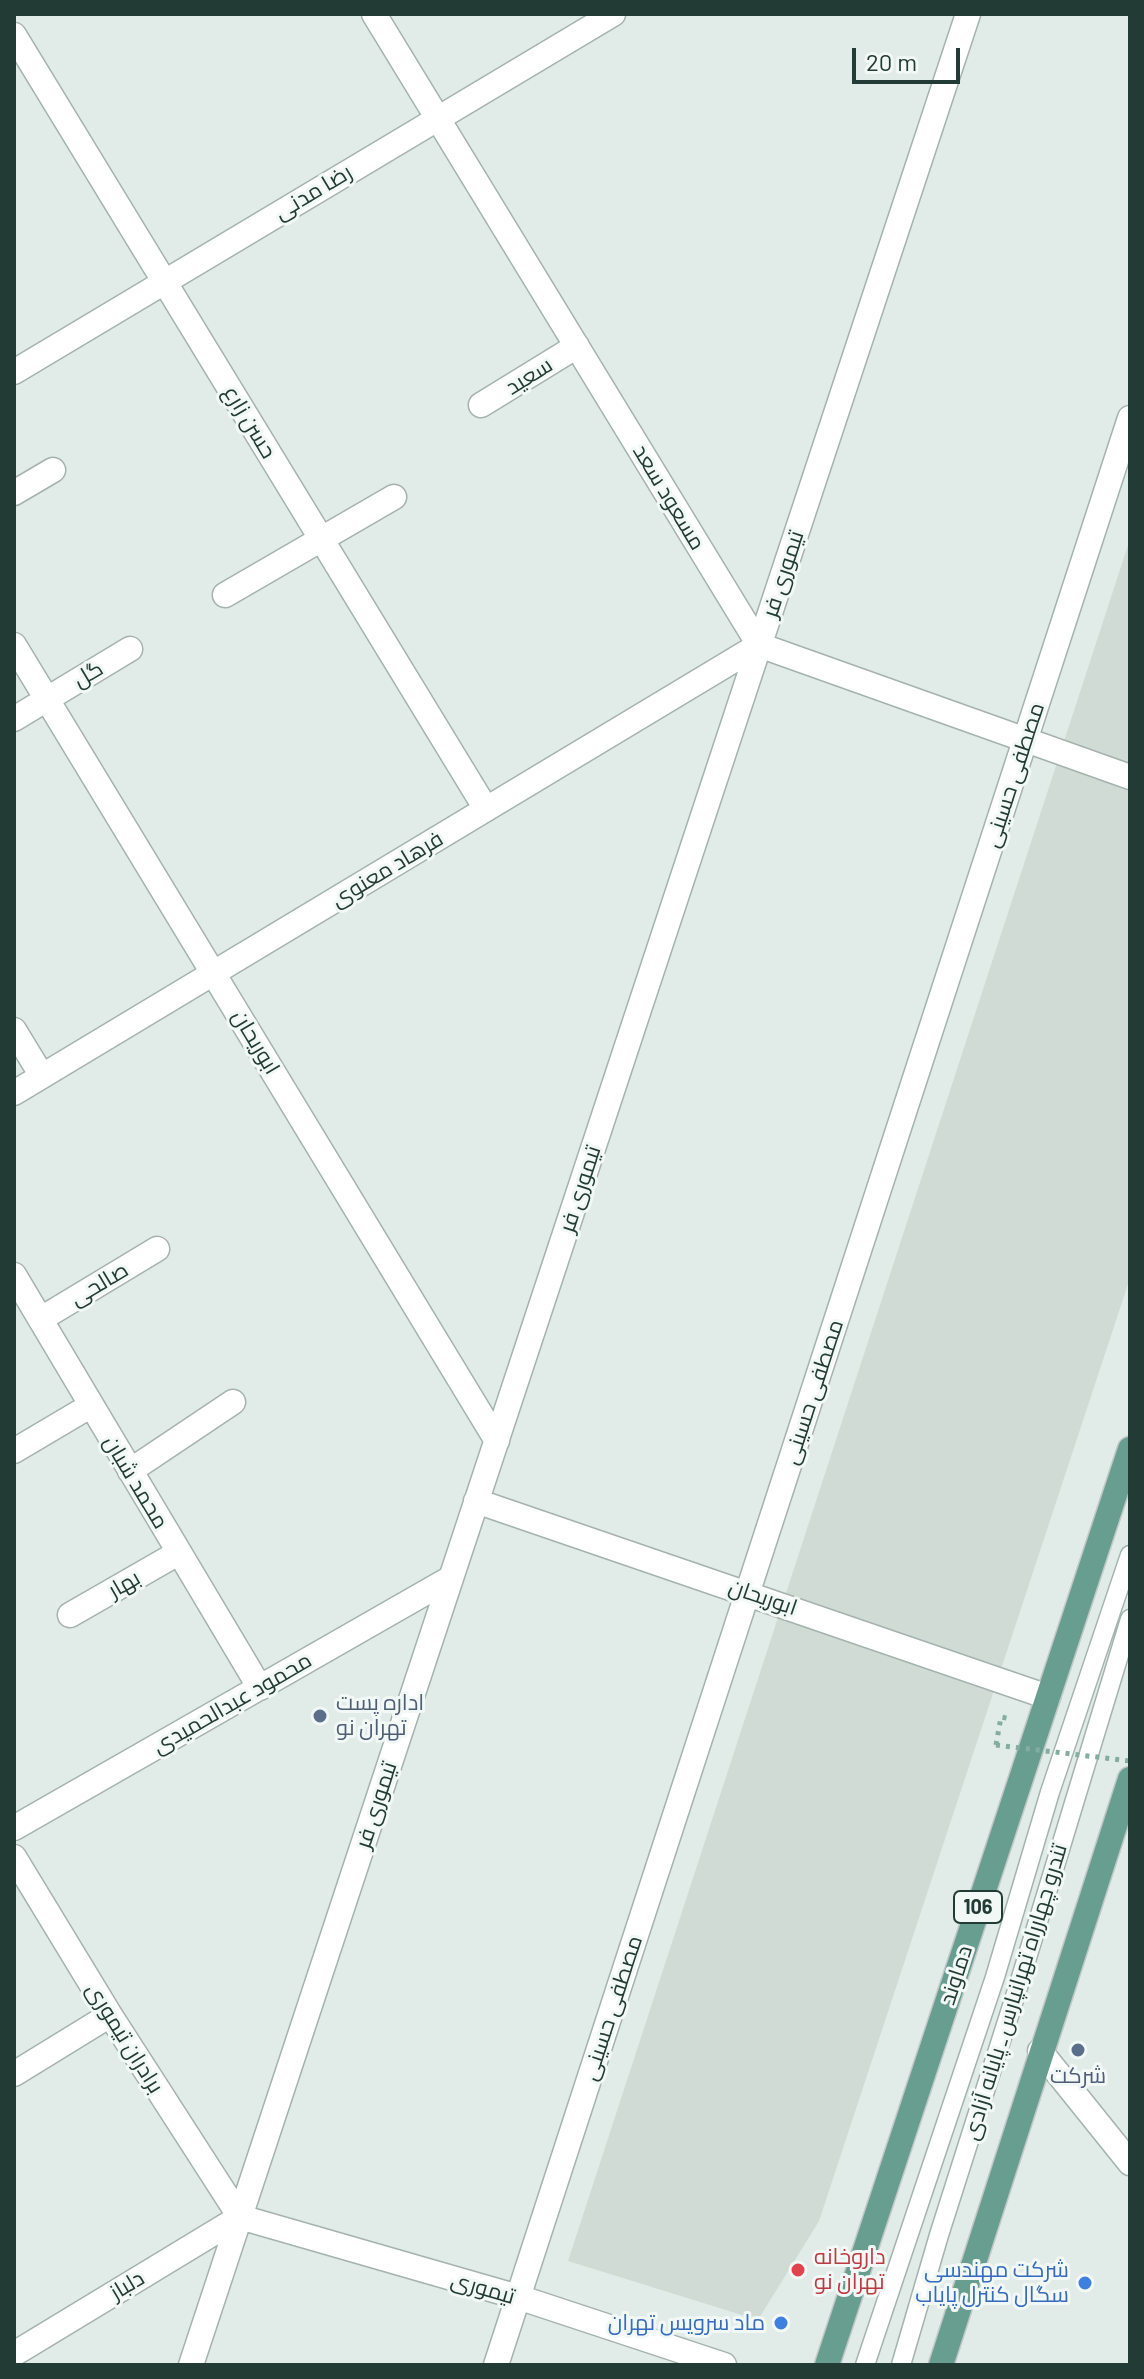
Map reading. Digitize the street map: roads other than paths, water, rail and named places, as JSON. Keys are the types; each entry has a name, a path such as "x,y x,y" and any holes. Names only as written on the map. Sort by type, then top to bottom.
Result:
{"main road":[{"name":"دماوند","path":"827,2365 1130,1449"},
{"path":"941,2365 1040,2051 1128,1794"}],"street":[{"name":"مسعود سعد","path":"374,14 759,645"},
{"name":"رضا مدنی","path":"14,372 613,14"},
{"name":"تیموری فر","path":"191,2365 968,14"},
{"name":"حسن زارع","path":"14,35 486,809"},
{"name":"سعید","path":"481,405 577,346"},
{"name":"مصطفی حسینی","path":"496,2365 1130,418"},
{"path":"14,493 53,470"},
{"path":"225,595 394,497"},
{"name":"ابوریحان","path":"14,645 497,1441"},
{"path":"759,645 1130,777"},
{"name":"فرهاد معنوی","path":"14,1093 759,645"},
{"name":"گل","path":"14,719 130,649"},
{"path":"14,1030 42,1076"},
{"name":"صالحی","path":"41,1319 157,1249"},
{"name":"محمد شبان","path":"14,1275 260,1688"},
{"path":"130,1471 233,1402"},
{"path":"14,1451 90,1406"},
{"name":"ابوریحان","path":"476,1501 1048,1697"},
{"name":"بهار","path":"70,1615 178,1553"},
{"name":"محمود عبدالحمیدی","path":"14,1828 451,1578"},
{"name":"برادران تیموری","path":"14,1857 110,2015 240,2217"},
{"path":"14,2074 110,2015"},
{"path":"1040,2051 1130,2163"},
{"name":"تیموری","path":"240,2217 518,2297 724,2365"},
{"name":"دلباز","path":"14,2354 240,2217"}],"lane":[{"path":"865,2365 995,1977 1050,1792 1130,1555"},
{"name":"تندرو چهارراه تهرانپارس ـ پایانه آزادی","path":"901,2365 1130,1619"}],"place":[{"name":"اداره پست تهران نو","path":"320,1716"},
{"name":"شرکت","path":"1078,2050"},
{"name":"داروخانه تهران نو","path":"798,2270"},
{"name":"شرکت مهندسی سگال کنترل پایاب","path":"1085,2283"},
{"name":"ماد سرویس تهران","path":"781,2323"}]}
